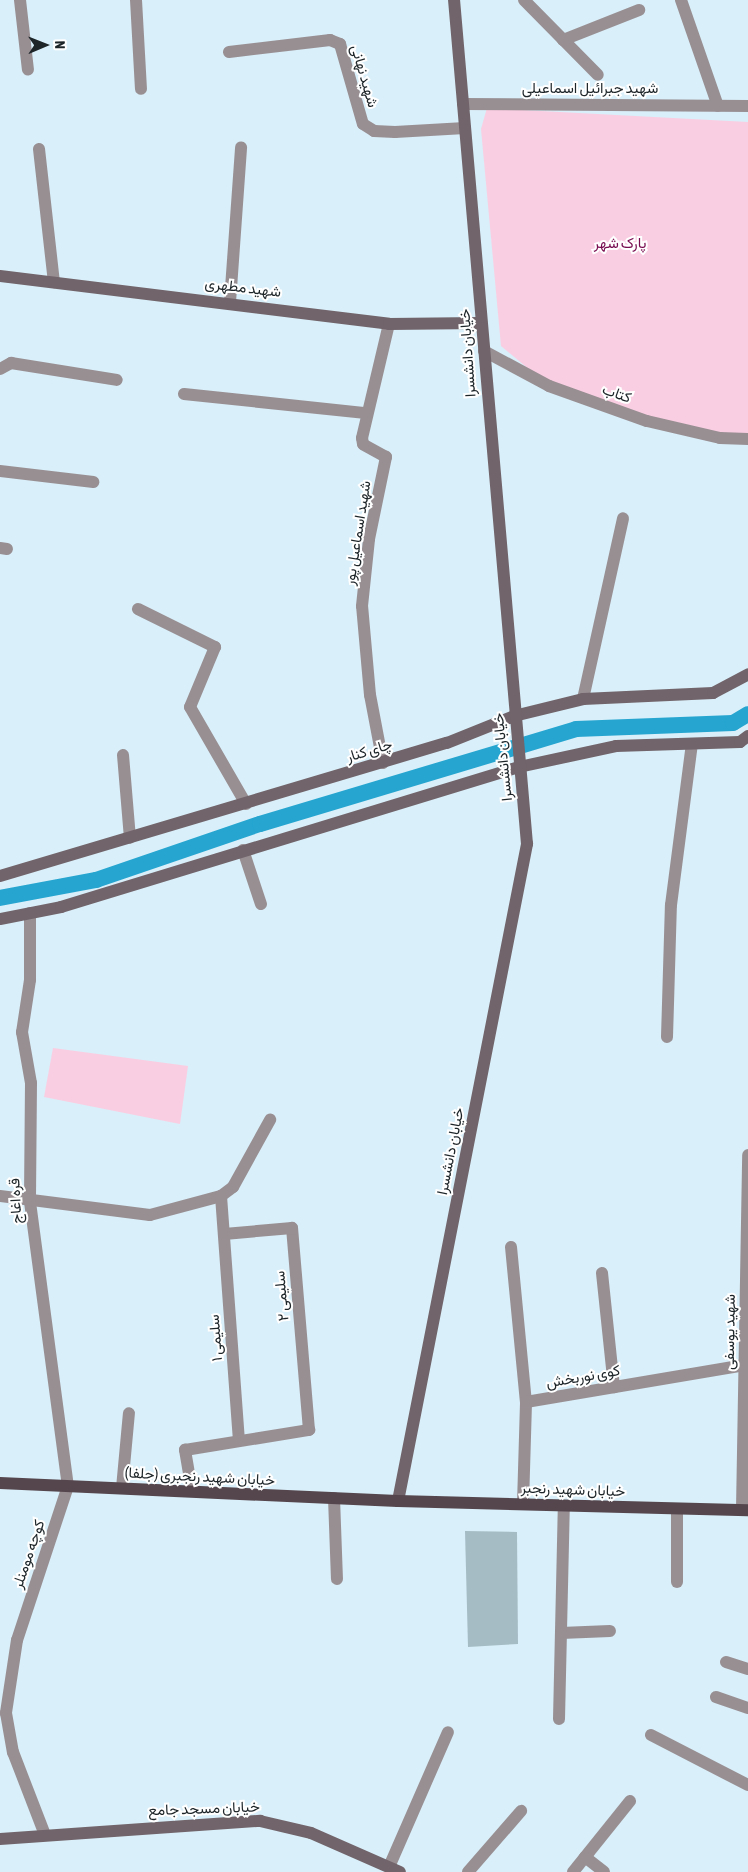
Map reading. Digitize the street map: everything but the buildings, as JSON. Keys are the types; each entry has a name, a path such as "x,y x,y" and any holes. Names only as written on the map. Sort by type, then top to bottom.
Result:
{"main road":[{"name":"خیابان شهید رنجبری (جلفا)","path":"0,1482 398,1501"},
{"name":"خیابان شهید رنجبر","path":"398,1501 745,1510"}],"street":[{"path":"20,0 28,70"},
{"path":"136,0 141,89"},
{"name":"خیابان دانشسرا","path":"398,1501 527,844 514,716 454,0"},
{"path":"524,0 598,75"},
{"path":"680,0 718,106"},
{"path":"563,40 640,10"},
{"name":"شهید نهانی","path":"229,52 330,40 340,44 363,124 374,131 396,132 465,128"},
{"name":"شهید جبرائیل اسماعیلی","path":"463,104 748,106"},
{"path":"230,302 241,147"},
{"path":"39,149 54,282"},
{"name":"شهید مطهری","path":"0,276 230,302 389,324 481,323"},
{"name":"شهید اسماعیل پور","path":"383,762 370,695 362,606 369,538 386,457 363,444 366,413 389,324"},
{"name":"کتاب","path":"484,351 549,386 647,421 720,438 748,439"},
{"path":"0,369 11,363 117,380"},
{"path":"184,394 366,413"},
{"path":"0,471 93,482"},
{"path":"582,699 623,518"},
{"path":"138,609 215,647 190,707 246,804"},
{"name":"چای کنار","path":"0,876 383,762 514,716 582,699 713,693 748,674"},
{"path":"0,919 30,913 519,767 616,746 740,742 748,736"},
{"path":"667,1037 671,905 692,744"},
{"path":"123,755 130,838"},
{"path":"243,850 261,904"},
{"name":"قره اغاج","path":"30,913 30,980 22,1032 31,1083 30,1202 68,1486"},
{"path":"0,1196 30,1202 150,1215 221,1196 233,1187 270,1120"},
{"name":"شهید یوسفی","path":"745,1510 744,1365 748,1155"},
{"name":"سلیمی ۱","path":"221,1196 239,1439"},
{"name":"سلیمی ۲","path":"224,1234 292,1228 309,1430 239,1439"},
{"path":"511,1247 526,1402 523,1504"},
{"path":"602,1273 614,1387"},
{"name":"کوی نوربخش","path":"526,1402 744,1365"},
{"path":"122,1488 129,1413"},
{"path":"192,1491 185,1450 239,1439"},
{"name":"کوچه مومنلر","path":"45,1835 13,1752 6,1714 16,1640 68,1486"},
{"path":"334,1498 338,1579"},
{"path":"559,1720 564,1506"},
{"path":"677,1509 677,1582"},
{"path":"561,1633 610,1632"},
{"path":"726,1662 748,1669"},
{"path":"716,1697 748,1708"},
{"path":"397,1870 448,1732"},
{"path":"651,1736 748,1785"},
{"path":"573,1872 630,1801"},
{"path":"468,1872 521,1811"},
{"name":"خیابان مسجد جامع","path":"0,1839 260,1821 311,1832 397,1870"},
{"path":"585,1857 604,1872"}],"green space":[{"name":"پارک شهر","path":"487,108 748,122 748,434 717,434 647,421 549,386 501,346 481,129"},
{"path":"53,1048 188,1066 180,1124 44,1097"}],"waterway":[{"path":"0,898 96,880 260,824 576,729 733,723 748,714"}]}
